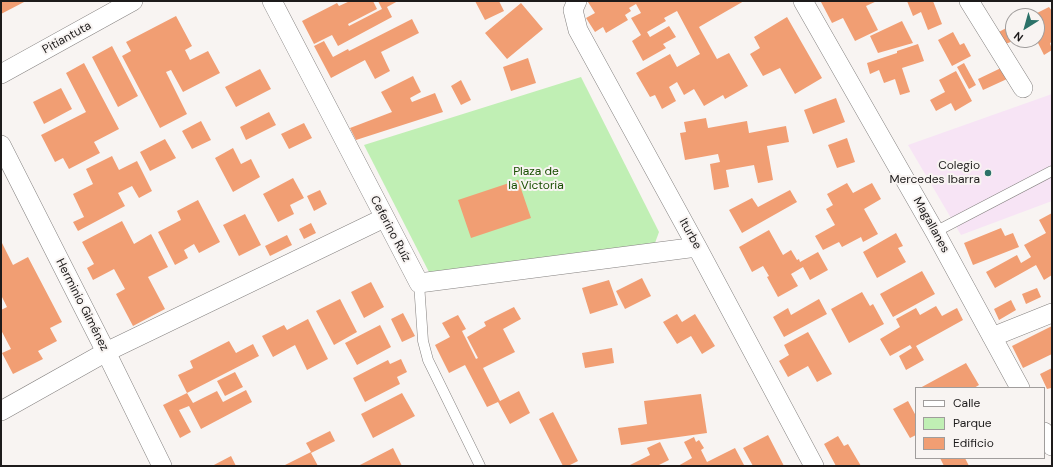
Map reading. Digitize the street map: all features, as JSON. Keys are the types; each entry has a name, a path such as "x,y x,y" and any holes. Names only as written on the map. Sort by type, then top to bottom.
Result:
{"street":[{"name":"Pitiantuta","path":"1,74 133,1"},
{"name":"Ceferino Ruíz","path":"272,1 419,283"},
{"name":"Iturbe","path":"577,1 573,10 578,30 697,247 814,466"},
{"name":"Magallanes","path":"803,1 935,232 1019,387"},
{"path":"969,1 1023,88"},
{"name":"Herminio Giménez","path":"1,146 106,352 162,466"},
{"path":"1,411 106,352 384,218"},
{"path":"419,283 697,247"},
{"path":"992,337 1052,313"},
{"path":"1045,434 1052,446"}],"lane":[{"path":"935,232 1052,171"},
{"name":"Ceferino Ruíz","path":"419,283 423,341 428,360 480,466"}],"shaded area":[{"name":"Colegio Mercedes Ibarra","path":"1052,94 1052,201 961,235 908,145"}],"green space":[{"name":"Plaza de la Victoria","path":"581,77 659,232 655,243 431,276 364,145"}],"building":[{"path":"1,1 26,1 1,14"},
{"path":"350,1 373,1 377,9 348,24 349,26 382,9 378,1 398,1 387,7 392,17 338,46 332,35 314,44 302,21 337,3 339,6"},
{"path":"475,1 499,1 504,11 485,20"},
{"path":"744,1 699,27 717,59 729,53 748,86 725,99 723,95 704,106 694,89 684,95 677,82 669,87 676,101 662,109 655,95 650,97 636,73 670,54 677,67 700,54 677,11 664,18 666,21 647,32 650,37 669,26 676,37 663,44 666,48 643,61 632,41 641,35 631,18 641,13 636,4 629,8 631,11 625,15 628,20 606,33 603,27 595,32 586,18 595,13 588,2"},
{"path":"877,1 866,6 878,30 855,41 843,18 832,23 821,2"},
{"path":"907,1 933,1 942,24 928,30 921,12 913,16"},
{"path":"521,3 543,29 507,59 485,33"},
{"path":"1049,7 1052,11 1052,42 1050,43 1052,50 1044,55 1040,48 1045,48 1045,9"},
{"path":"176,16 192,46 185,50 190,60 208,51 220,73 183,92 171,70 166,72 187,114 160,128 122,56 131,51 126,42"},
{"path":"787,17 822,78 795,94 780,68 763,76 750,54 760,48 754,37"},
{"path":"412,19 419,33 381,52 390,71 375,79 365,60 331,78 314,46 324,41 333,57 348,49 349,51"},
{"path":"902,21 913,43 878,53 870,36"},
{"path":"1005,29 1005,44 1003,45 997,33"},
{"path":"953,32 960,45 964,43 971,56 952,66 938,40"},
{"path":"918,44 924,61 902,68 910,92 900,95 895,79 884,83 879,70 870,74 867,63"},
{"path":"112,46 138,96 118,107 92,57"},
{"path":"528,58 536,83 511,91 503,67"},
{"path":"84,63 119,129 94,142 100,153 69,169 63,158 55,162 41,135 86,112 66,73"},
{"path":"964,63 976,85 969,89 957,67"},
{"path":"1001,68 1007,79 983,90 978,79"},
{"path":"260,69 271,89 236,107 225,87"},
{"path":"956,71 972,101 955,111 951,103 936,111 930,100 945,92 939,80"},
{"path":"413,76 421,92 410,98 412,102 435,93 443,112 356,140 350,128 392,112 381,92"},
{"path":"461,80 471,100 461,105 451,86"},
{"path":"61,88 72,109 44,124 33,102"},
{"path":"836,98 845,122 813,134 804,110"},
{"path":"269,112 276,125 246,140 240,127"},
{"path":"706,118 708,128 747,121 749,133 786,126 789,142 767,146 773,180 758,183 754,165 726,170 729,187 714,190 710,164 720,162 718,154 685,160 680,133 686,132 684,122"},
{"path":"201,121 211,140 192,149 182,131"},
{"path":"304,123 312,138 289,149 281,134"},
{"path":"847,138 855,162 837,168 828,145"},
{"path":"165,139 176,158 150,171 140,152"},
{"path":"233,148 241,164 251,159 260,177 233,192 215,158"},
{"path":"112,156 119,170 137,161 152,191 139,198 132,186 118,193 125,206 78,231 73,222 84,217 73,194 93,184 86,169"},
{"path":"293,178 304,198 290,205 294,214 278,222 263,194"},
{"path":"518,180 531,218 471,238 458,200"},
{"path":"847,183 853,193 872,183 881,199 864,209 878,234 863,242 861,237 842,247 839,242 823,250 815,236 835,225 826,209 833,205 827,194"},
{"path":"320,190 327,204 314,211 307,196"},
{"path":"790,190 797,202 742,233 729,210 752,198 758,207"},
{"path":"198,200 220,242 199,253 194,244 184,250 188,258 175,265 158,232 181,220 177,211"},
{"path":"1052,213 1052,275 1044,280 1036,265 995,288 986,272 1017,255 1021,263 1031,257 1024,245 1046,233 1039,220"},
{"path":"245,214 261,245 239,256 223,225"},
{"path":"122,221 134,244 151,234 168,267 148,277 165,309 133,326 116,294 125,289 114,269 93,280 87,268 94,264 82,242"},
{"path":"311,223 316,233 304,239 299,229"},
{"path":"1001,228 1005,236 1013,233 1019,247 973,265 964,243"},
{"path":"769,230 783,255 791,250 800,262 818,252 828,270 810,280 803,267 791,274 798,286 778,297 763,266 752,272 739,247"},
{"path":"896,233 903,246 898,248 906,262 877,278 863,252"},
{"path":"287,235 292,245 270,256 265,246"},
{"path":"2,243 13,265 28,257 62,322 50,328 57,341 38,351 43,359 13,374 2,353 11,349 1,330 1,310 7,307 1,295"},
{"path":"922,271 935,294 893,317 880,294"},
{"path":"642,278 651,296 625,309 616,291"},
{"path":"609,280 618,305 590,314 582,288"},
{"path":"371,282 384,307 364,318 351,292"},
{"path":"1037,288 1041,297 1026,304 1022,294"},
{"path":"862,292 870,306 873,304 884,324 849,343 831,309"},
{"path":"340,299 357,332 334,345 316,311"},
{"path":"819,299 827,314 784,337 773,317 788,308 791,315"},
{"path":"1011,300 1016,310 999,320 994,309"},
{"path":"936,306 942,316 957,308 963,320 916,346 924,360 906,370 899,356 912,348 910,345 890,356 880,339 900,327 896,319 916,308 920,315"},
{"path":"514,307 521,319 503,329 515,352 483,368 500,401 519,391 530,413 510,424 498,402 487,407 465,365 449,373 435,345 450,337 442,323 458,315 466,329 462,331 476,359 478,358 467,337 486,326 484,322"},
{"path":"403,313 415,336 402,342 391,319"},
{"path":"677,314 682,322 695,314 715,346 702,354 691,336 677,344 663,322"},
{"path":"308,319 328,359 307,370 295,345 273,357 262,336 284,325 287,330"},
{"path":"380,325 391,347 357,365 345,343"},
{"path":"1052,326 1052,354 1023,368 1012,346"},
{"path":"808,332 832,374 817,382 808,366 788,377 779,361 789,355 784,345"},
{"path":"229,341 236,353 253,344 259,356 187,393 178,375 193,368 190,361"},
{"path":"612,348 614,363 585,368 582,353"},
{"path":"401,359 407,372 397,377 400,384 365,402 353,378 388,360 390,364"},
{"path":"966,363 979,385 976,387 922,387"},
{"path":"1052,368 1052,391 1051,388 1047,389 1040,374"},
{"path":"235,372 243,387 225,396 217,381"},
{"path":"246,390 252,402 201,429 189,406 179,410 191,432 180,438 163,405 187,393 193,403 217,391 223,402"},
{"path":"402,393 415,416 373,438 361,414"},
{"path":"701,394 707,433 621,445 618,428 647,424 644,401"},
{"path":"908,401 915,414 915,436 910,438 893,409"},
{"path":"553,412 578,461 568,466 563,466 539,419"},
{"path":"330,431 335,441 311,453 318,466 283,466 311,452 306,443"},
{"path":"768,435 784,466 753,466 743,448"},
{"path":"838,436 844,446 848,444 861,466 836,466 824,444"},
{"path":"694,437 696,442 699,440 704,448 701,450 707,462 735,448 744,465 678,466 692,458 684,442"},
{"path":"660,442 669,460 657,466 628,466 650,455 647,448"},
{"path":"393,448 402,466 358,466"},
{"path":"231,456 236,466 212,466"},
{"path":"940,459 966,459 969,466 944,466"}],"place":[{"name":"Colegio Mercedes Ibarra","path":"988,173"}]}
